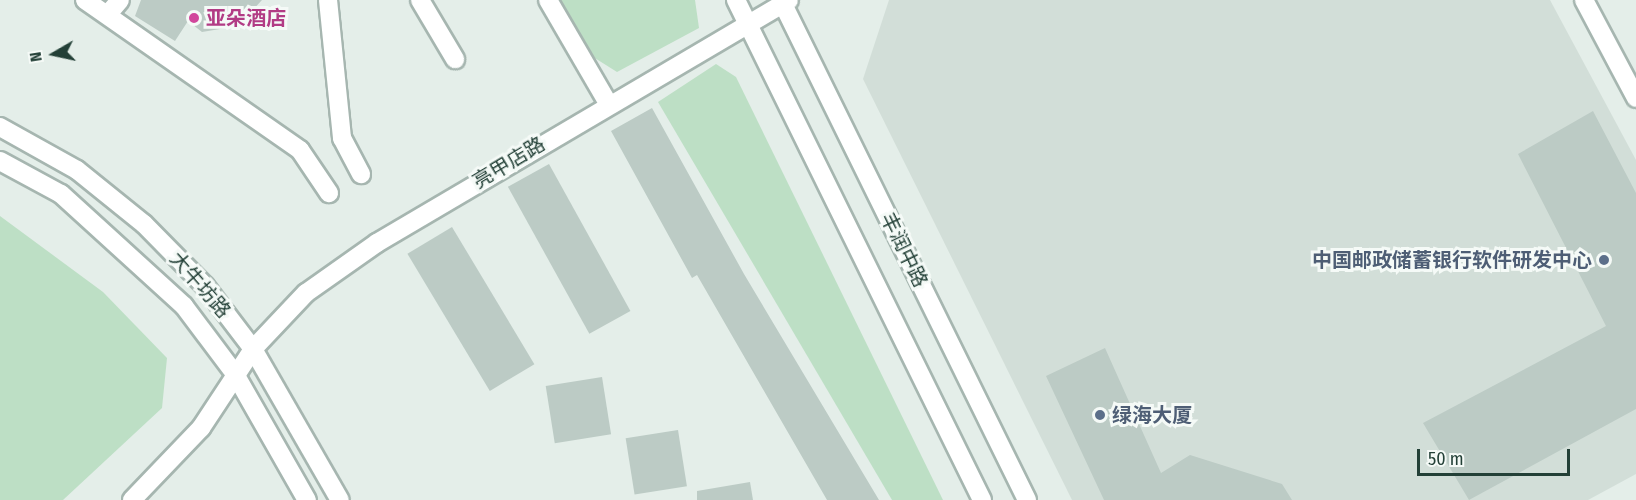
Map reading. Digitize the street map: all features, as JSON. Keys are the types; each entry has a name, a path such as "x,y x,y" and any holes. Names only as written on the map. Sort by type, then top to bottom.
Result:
{"street":[{"path":"85,0 300,150 329,193"},
{"path":"108,14 120,0"},
{"path":"328,0 342,138 361,174"},
{"path":"420,0 455,59"},
{"path":"548,0 608,104"},
{"name":"丰润中路","path":"736,0 982,500"},
{"path":"1584,0 1636,98"},
{"name":"亮甲店路","path":"132,500 201,428 253,349 306,293 377,243 784,1"},
{"name":"丰润中路","path":"784,1 1027,500"},
{"name":"大牛坊路","path":"0,127 77,170 144,224 205,286 253,349 340,500"},
{"name":"大牛坊路","path":"0,161 61,194 124,247 184,306 235,374 307,500"}],"shaded area":[{"path":"889,0 1550,0 1636,160 1636,474 1588,500 1072,500 863,79"}],"green space":[{"path":"559,0 695,0 699,28 617,72 590,55"},
{"path":"716,64 736,77 943,500 892,500 658,102"},
{"path":"0,216 103,292 167,358 162,408 63,500 0,500"}],"building":[{"name":"亚朵酒店","path":"141,0 262,0 238,26 202,32 188,21 175,41 135,16"},
{"path":"652,108 744,274 879,500 827,500 697,275 692,278 611,131"},
{"name":"中国邮政储蓄银行软件研发中心","path":"1593,111 1636,193 1636,409 1469,500 1423,423 1606,326 1518,154"},
{"path":"549,164 630,311 589,334 508,187"},
{"path":"452,227 534,364 490,391 407,254"},
{"name":"绿海大厦","path":"1105,348 1161,473 1190,455 1282,484 1292,500 1104,500 1046,376"},
{"path":"602,377 611,434 555,443 546,386"},
{"path":"678,430 687,486 635,495 626,438"},
{"path":"750,482 753,500 697,500 697,491"}],"place":[{"name":"亚朵酒店","path":"194,18"},
{"name":"中国邮政储蓄银行软件研发中心","path":"1604,260"},
{"name":"绿海大厦","path":"1100,415"}]}
